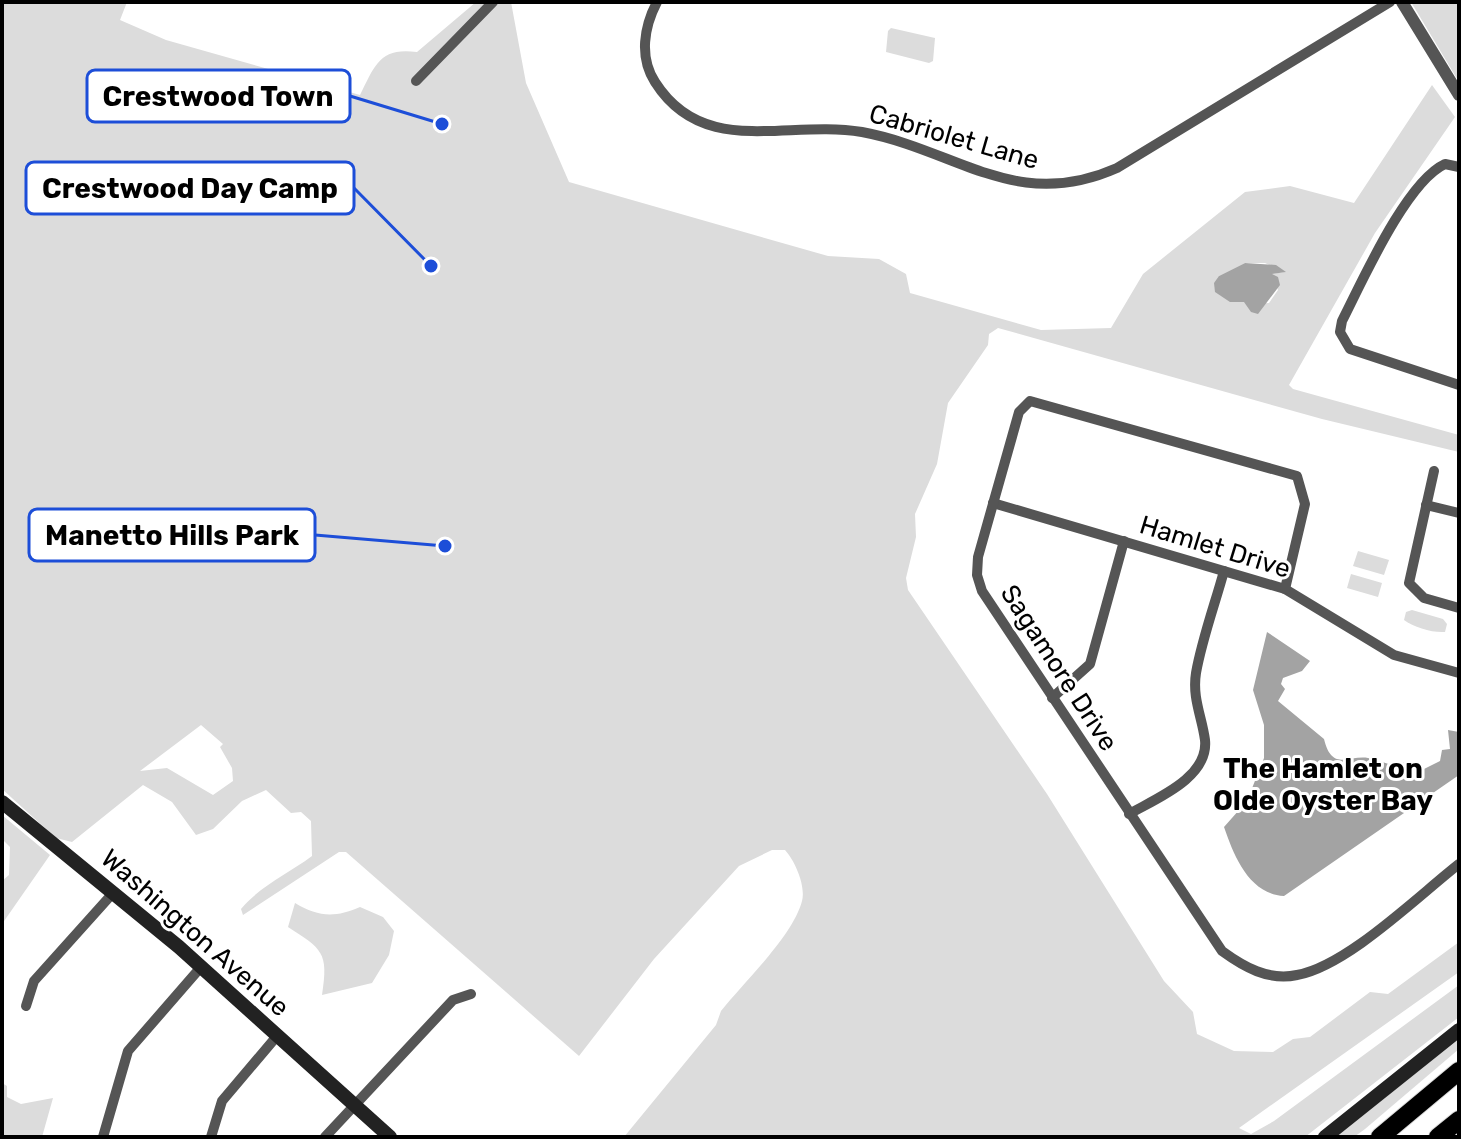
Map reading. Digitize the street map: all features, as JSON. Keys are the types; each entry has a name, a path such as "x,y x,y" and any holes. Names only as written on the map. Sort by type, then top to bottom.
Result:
{"highway":[{"path":"1380,1137 1459,1071"},
{"path":"1439,1136 1459,1121"}],"main road":[{"name":"Washington Avenue","path":"2,802 201,967 390,1137"},
{"path":"1325,1137 1459,1030"}],"street":[{"path":"416,81 493,2"},
{"name":"Cabriolet Lane","path":"657,2 644,39 646,59 652,78 666,99 693,120 726,130 861,132 940,154 989,176 1038,186 1091,180 1117,168 1390,2"},
{"path":"1402,2 1459,95"},
{"path":"1459,167 1445,164 1433,172 1394,223 1342,321 1340,332 1350,349 1459,385"},
{"name":"Sagamore Drive","path":"1285,589 1305,504 1297,476 1030,401 1019,412 993,503 977,575 982,591 1222,951 1247,969 1270,975 1296,976 1323,966 1350,950 1459,864"},
{"path":"1434,471 1409,583 1424,598 1459,608"},
{"name":"Hamlet Drive","path":"993,503 1285,589 1394,655 1459,673"},
{"path":"1426,505 1459,513"},
{"path":"1052,698 1090,664 1124,541"},
{"path":"1129,814 1187,782 1206,743 1195,694 1196,673 1224,571"},
{"path":"26,1006 34,981 113,893"},
{"path":"103,1137 128,1051 201,967"},
{"path":"325,1137 453,1000 471,994"},
{"path":"211,1137 222,1101 277,1036"}],"shaded area":[{"path":"2,2 127,2 120,20 166,40 360,95 375,67 387,55 417,52 476,2 511,2 526,83 569,182 828,256 879,259 906,274 910,293 1041,330 1111,328 1143,274 1245,192 1290,186 1354,203 1432,85 1455,117 1375,233 1289,385 1293,389 1459,435 1459,452 1322,419 998,328 989,334 988,345 948,403 937,464 915,514 916,537 906,578 908,590 1047,794 1164,981 1193,1012 1197,1034 1234,1051 1273,1052 1293,1039 1310,1037 1370,992 1388,994 1459,942 1459,972 1239,1128 1251,1134 1274,1121 1459,985 1459,1017 1305,1137 624,1137 716,1025 721,1011 767,958 797,915 803,895 801,881 785,850 772,850 739,866 654,959 579,1056 346,852 339,852 243,915 241,909 257,894 312,856 311,821 301,812 291,813 266,790 242,801 213,829 196,835 172,802 143,785 72,842 56,838 2,789","holes":["1245,263 1265,263 1285,272 1271,274 1278,290 1269,303 1247,304 1219,276","201,725 223,744 220,747 232,768 233,781 213,795 167,768 140,771"]},
{"path":"1411,2 1459,2 1459,82"},
{"path":"891,28 935,38 933,61 929,63 886,52"},
{"path":"1245,263 1276,265 1286,272 1272,274 1278,277 1280,285 1258,314 1251,312 1244,302 1230,302 1215,292 1214,283 1219,276"},
{"path":"1358,551 1389,560 1384,575 1353,566"},
{"path":"1351,574 1382,583 1378,597 1347,588"},
{"path":"1412,610 1443,619 1447,624 1445,632 1423,629 1404,620 1406,612"},
{"path":"1267,632 1310,661 1302,671 1283,678 1281,684 1285,689 1278,701 1324,739 1327,749 1336,759 1368,758 1400,768 1403,762 1420,771 1440,761 1442,750 1450,749 1448,730 1459,732 1459,775 1284,896 1272,894 1252,881 1238,861 1224,827 1247,801 1264,758 1264,725 1253,690"},
{"path":"2,815 50,855 2,924 2,881 9,875 10,847 2,839"},
{"path":"295,903 311,911 335,914 360,907 383,917 394,931 389,955 372,983 322,995 324,969 320,953 288,927"},
{"path":"1459,1039 1459,1049 1365,1129 1354,1137 1335,1137"},
{"path":"2,1083 7,1086 7,1097 21,1104 53,1098 42,1137 2,1137"}],"place":[{"name":"Crestwood Town","path":"442,124"},
{"name":"Crestwood Day Camp","path":"431,266"},
{"name":"Manetto Hills Park","path":"445,546"}],"district":[{"name":"The Hamlet on Olde Oyster Bay","path":"1323,784"}]}
